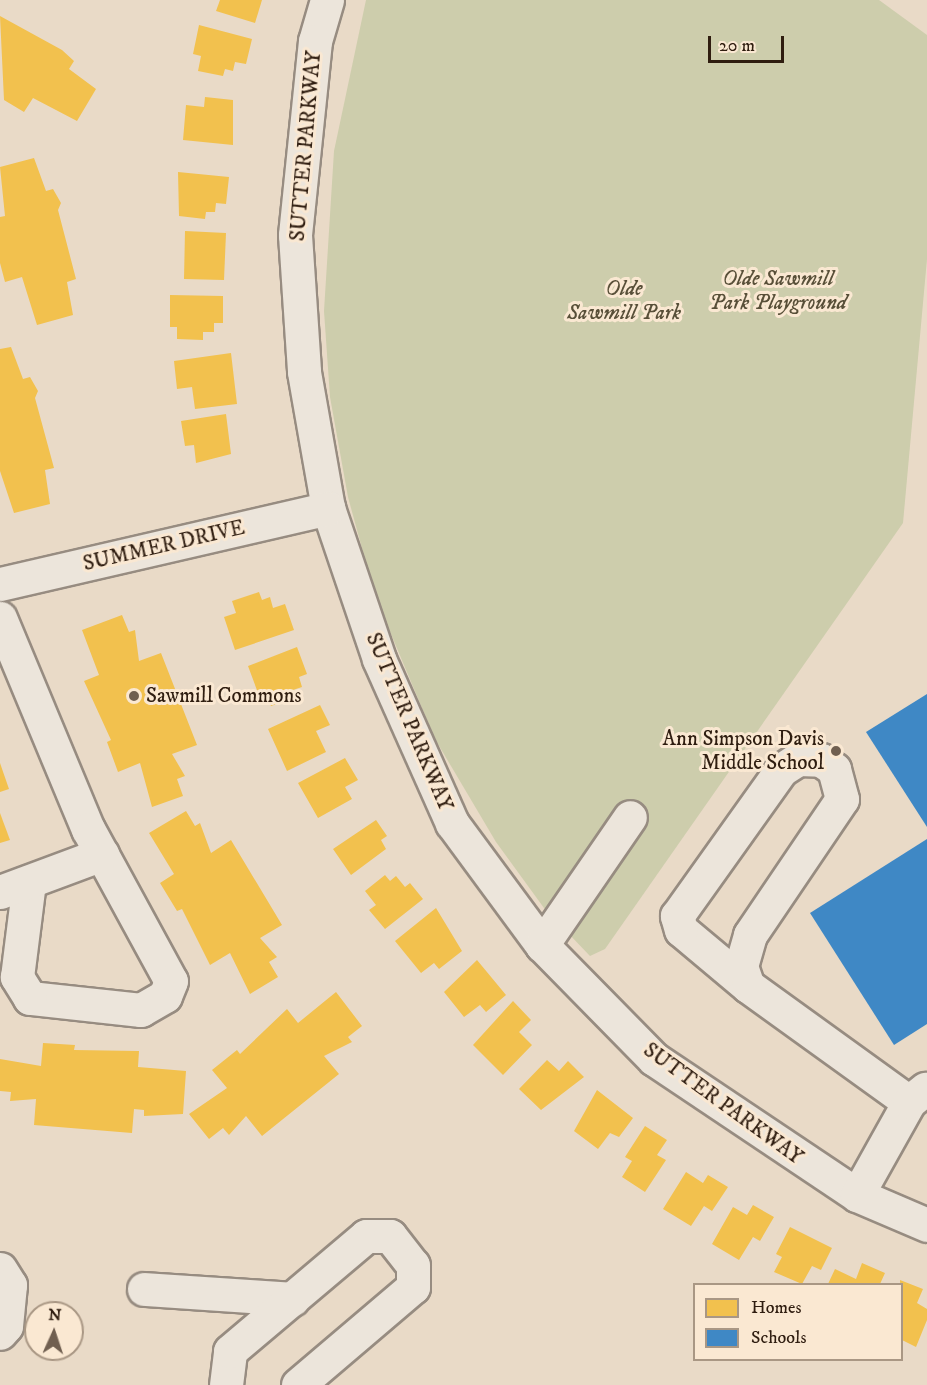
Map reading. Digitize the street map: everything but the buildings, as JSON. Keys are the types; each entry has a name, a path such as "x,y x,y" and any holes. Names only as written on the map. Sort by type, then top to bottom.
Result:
{"street":[{"name":"SUTTER PARKWAY","path":"327,0 315,41 295,235 304,372 328,508 379,659 452,823 542,945 654,1059 856,1195 927,1225"},
{"name":"SUMMER DRIVE","path":"0,584 328,508"},
{"path":"0,618 102,854 171,981 165,996 141,1010 42,1003 22,989 17,977 14,887 102,854"},
{"path":"748,986 741,958 750,935 842,799 834,769 821,760 798,759 781,770 677,916 681,930 748,986 918,1095 856,1195"},
{"path":"542,945 630,816"},
{"path":"226,1385 230,1351 373,1232 390,1236 413,1265 413,1287 298,1385"},
{"path":"0,1269 10,1285 6,1326 0,1333"},
{"path":"144,1289 293,1299"}],"green space":[{"name":"Olde Sawmill Park","path":"366,0 879,0 927,35 927,259 903,523 605,949 590,956 544,908 496,842 435,739 375,596 348,497 330,397 324,311 334,151"}],"place":[{"name":"Sawmill Commons","path":"134,696"},
{"name":"Ann Simpson Davis Middle School","path":"836,751"}],"park label":[{"name":"Olde Sawmill Park Playground","path":"778,291"}]}
